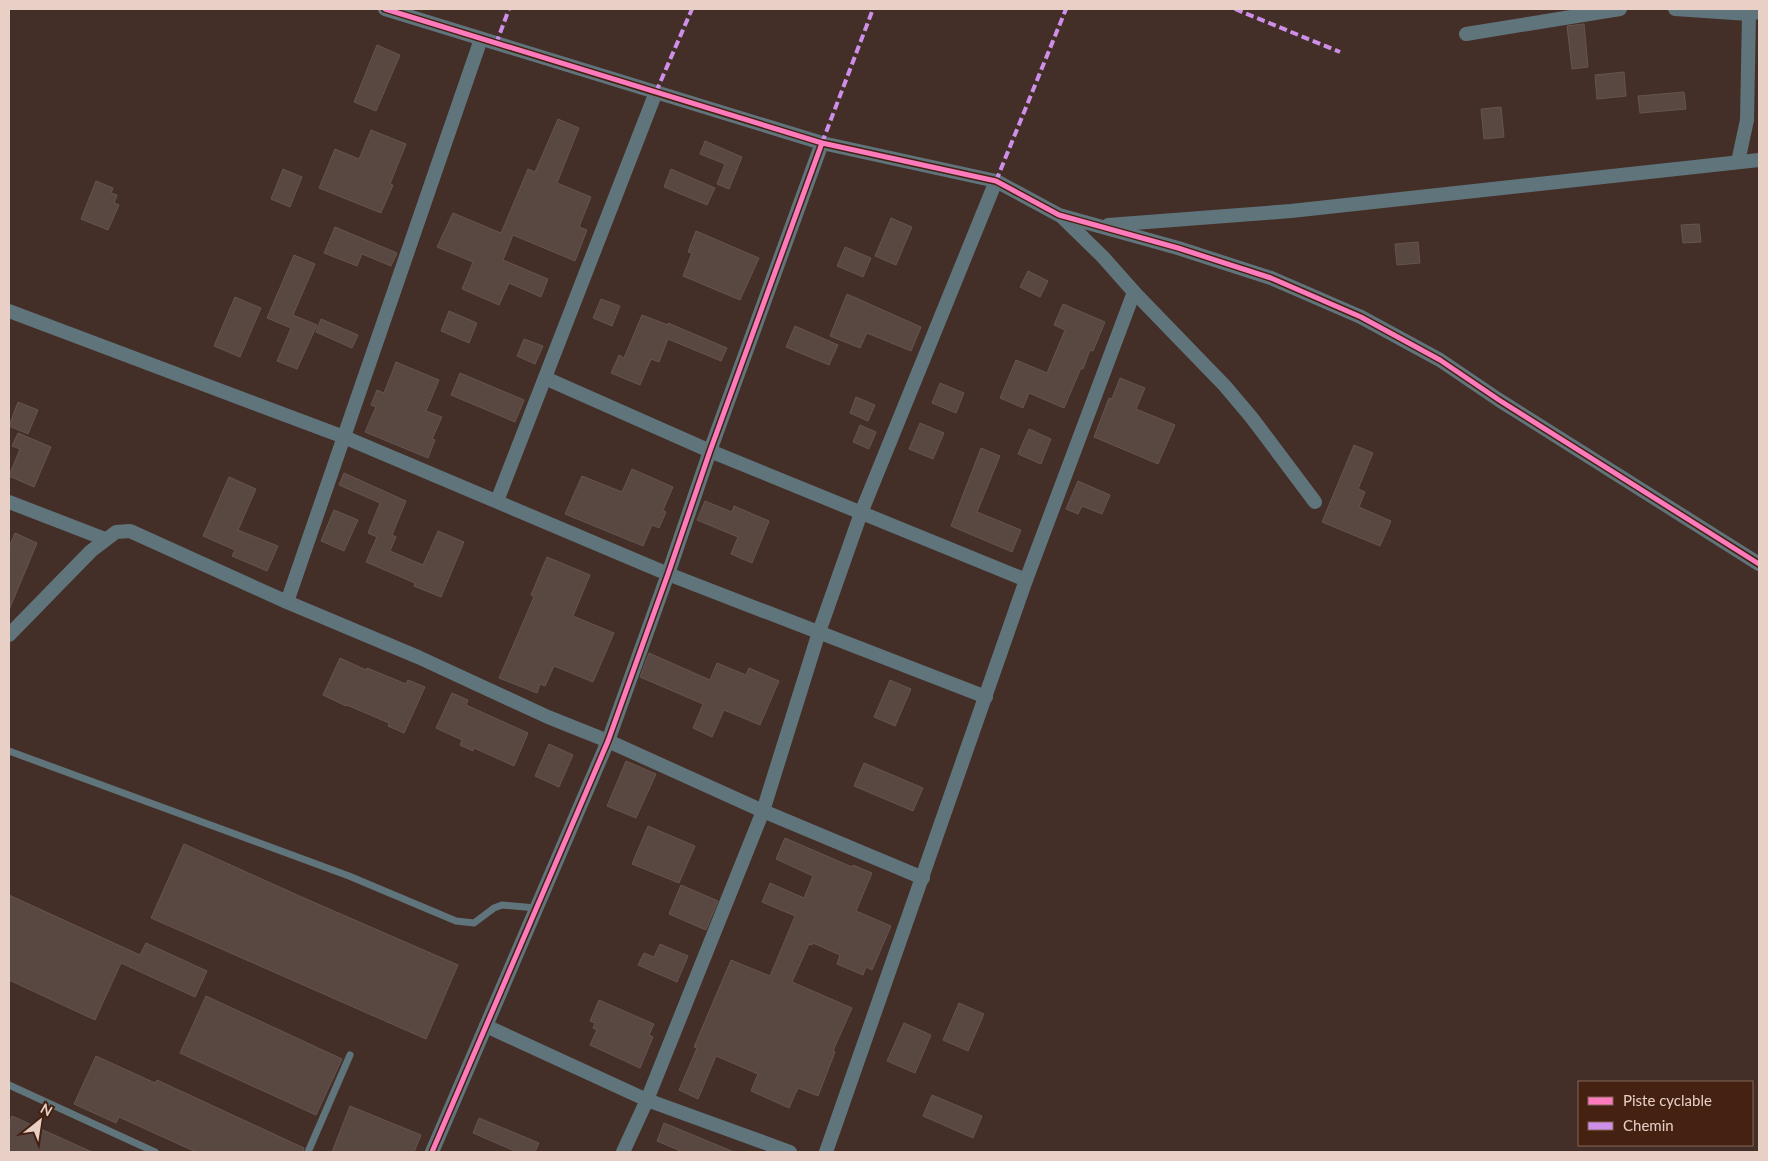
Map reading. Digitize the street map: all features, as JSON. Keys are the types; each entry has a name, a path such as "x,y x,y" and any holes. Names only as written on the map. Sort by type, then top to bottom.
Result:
{"street":[{"path":"385,9 822,143 996,180 1059,215 1271,278 1360,317 1440,360 1498,400 1759,564"},
{"path":"1466,34 1620,9"},
{"path":"1675,9 1752,12 1747,120 1738,162"},
{"path":"287,602 481,39"},
{"path":"497,501 656,92"},
{"path":"432,1152 608,741 710,451 822,143"},
{"path":"1098,226 1291,211 1759,160"},
{"path":"623,1152 647,1100 763,811 819,632 861,513 996,180"},
{"path":"1059,215 1103,257 1134,292 1225,386 1252,418 1315,502"},
{"path":"826,1152 1026,580 1134,292"},
{"path":"9,311 344,437 668,574 986,696"},
{"path":"545,378 710,451 1026,580"},
{"path":"9,502 105,539"},
{"path":"9,635 91,550 116,532 130,531 287,602 418,657 548,717 608,741 763,811 923,878"},
{"path":"486,1026 647,1100 790,1152"}],"lane":[{"path":"9,751 349,876 456,921 474,923 494,908 502,905 536,908"},
{"path":"308,1152 350,1055"},
{"path":"9,1086 155,1152"}],"building":[{"path":"1584,24 1588,67 1572,69 1567,26"},
{"path":"377,45 400,55 376,111 354,102"},
{"path":"1624,72 1626,96 1597,99 1595,75"},
{"path":"1684,92 1686,109 1640,113 1638,96"},
{"path":"1501,107 1504,137 1484,139 1481,109"},
{"path":"558,119 579,128 557,183 591,197 579,227 587,230 575,261 513,235 503,260 548,279 541,297 509,283 499,305 462,289 473,262 437,247 453,213 501,233 528,169 535,172"},
{"path":"371,130 406,144 390,184 393,185 381,213 319,188 335,149 359,159"},
{"path":"705,141 742,157 729,189 717,184 725,164 700,154"},
{"path":"283,169 302,177 290,207 271,199"},
{"path":"671,169 715,188 707,205 664,187"},
{"path":"96,181 113,188 111,193 117,195 114,203 119,205 108,230 81,219"},
{"path":"891,218 912,227 896,265 875,256"},
{"path":"1699,224 1701,242 1683,243 1681,225"},
{"path":"335,227 397,253 391,266 362,254 357,266 324,253"},
{"path":"696,231 759,258 740,300 683,276 692,253 688,252"},
{"path":"1418,242 1420,263 1397,265 1395,244"},
{"path":"845,247 871,258 863,277 837,266"},
{"path":"294,255 315,264 293,315 317,325 297,369 277,361 291,328 267,318"},
{"path":"1028,271 1048,281 1040,297 1020,287"},
{"path":"847,294 921,327 911,351 867,333 860,348 830,336"},
{"path":"235,297 261,308 240,357 214,346"},
{"path":"601,299 620,306 612,326 593,318"},
{"path":"1063,304 1105,322 1093,351 1090,350 1083,369 1081,368 1064,408 1029,393 1023,408 1000,398 1016,360 1047,373 1065,330 1054,325"},
{"path":"449,311 477,323 469,343 441,331"},
{"path":"642,315 668,325 668,323 727,348 721,361 668,339 659,362 651,359 640,385 611,373 619,355 624,358"},
{"path":"321,319 358,335 352,348 316,332"},
{"path":"795,326 838,345 829,365 786,347"},
{"path":"524,339 543,346 535,364 517,356"},
{"path":"396,362 439,380 426,411 442,417 432,439 435,440 428,458 365,432 376,407 371,405 377,390 384,393"},
{"path":"460,373 524,400 515,422 451,395"},
{"path":"1120,378 1145,388 1136,409 1175,425 1158,464 1094,437 1109,398 1112,399"},
{"path":"940,383 964,393 956,413 932,403"},
{"path":"856,397 875,405 868,421 850,413"},
{"path":"18,402 38,410 28,434 9,426"},
{"path":"920,423 944,433 933,459 909,449"},
{"path":"860,425 876,432 869,449 853,442"},
{"path":"1029,429 1051,439 1041,464 1018,454"},
{"path":"18,433 51,447 34,487 9,476 20,449 12,446"},
{"path":"1354,445 1373,453 1358,489 1365,492 1359,507 1391,521 1380,546 1322,522"},
{"path":"981,448 1000,456 977,512 1021,530 1012,552 951,526"},
{"path":"632,469 673,487 663,510 666,512 659,528 652,525 643,546 565,514 582,476 622,492"},
{"path":"344,473 406,501 392,535 396,537 390,551 423,565 438,531 464,542 441,597 414,586 415,583 366,562 377,537 368,533 380,503 339,485"},
{"path":"229,477 256,489 238,530 278,546 267,571 232,556 235,550 203,536"},
{"path":"1078,481 1110,495 1102,514 1082,506 1078,514 1066,509"},
{"path":"705,501 732,512 734,506 769,521 752,563 731,554 738,537 697,520"},
{"path":"334,510 358,520 344,551 321,541"},
{"path":"15,533 37,543 9,610 9,547"},
{"path":"547,557 590,575 573,616 614,633 593,682 554,666 545,686 540,684 537,693 499,678 534,597 531,595"},
{"path":"649,653 710,680 717,663 746,675 749,668 779,681 760,725 724,710 712,737 693,728 703,704 640,677"},
{"path":"340,658 366,670 367,668 406,684 408,680 425,687 404,733 388,726 389,723 323,695"},
{"path":"890,680 911,689 895,726 874,717"},
{"path":"452,693 468,700 466,705 528,733 514,766 474,748 473,751 460,745 462,740 436,728"},
{"path":"549,744 573,755 559,787 535,776"},
{"path":"626,761 656,774 636,818 607,806"},
{"path":"864,763 923,788 913,811 854,786"},
{"path":"648,826 695,846 679,883 632,864"},
{"path":"785,838 852,867 853,865 872,873 856,911 891,926 872,970 866,967 863,975 837,964 840,955 813,943 812,945 809,944 792,982 852,1008 833,1051 835,1052 818,1096 798,1088 789,1108 751,1091 758,1074 716,1056 698,1099 679,1090 697,1048 694,1047 731,960 770,976 795,916 762,902 770,883 804,898 813,876 776,859"},
{"path":"184,844 458,965 426,1039 151,918"},
{"path":"681,885 718,901 706,930 669,914"},
{"path":"9,895 140,955 146,943 207,971 195,997 121,963 95,1020 9,980"},
{"path":"660,944 688,956 677,982 638,965 644,953 654,957"},
{"path":"206,996 342,1059 316,1115 180,1053"},
{"path":"599,1000 654,1024 649,1035 653,1037 640,1068 590,1045 597,1030 593,1028 595,1023 590,1021"},
{"path":"959,1003 984,1014 968,1051 943,1040"},
{"path":"904,1023 931,1035 915,1073 887,1061"},
{"path":"96,1056 155,1083 157,1080 304,1148 303,1152 196,1152 119,1117 116,1123 74,1104"},
{"path":"932,1095 982,1116 973,1138 923,1116"},
{"path":"350,1106 421,1135 414,1152 332,1152"},
{"path":"12,1116 92,1152 9,1152 9,1124"},
{"path":"479,1118 539,1143 535,1152 517,1152 473,1133"},
{"path":"664,1123 734,1152 683,1152 657,1141"}],"marked path":[{"path":"496,44 509,9"},
{"path":"656,92 692,9"},
{"path":"822,143 873,9"},
{"path":"996,181 1066,9"},
{"path":"1235,9 1340,52"}],"cycle path":[{"path":"385,9 822,143 996,181 1059,215 1178,248 1271,278 1361,317 1440,360 1499,400 1759,564"},
{"path":"432,1152 608,741 710,451 822,143"}]}
